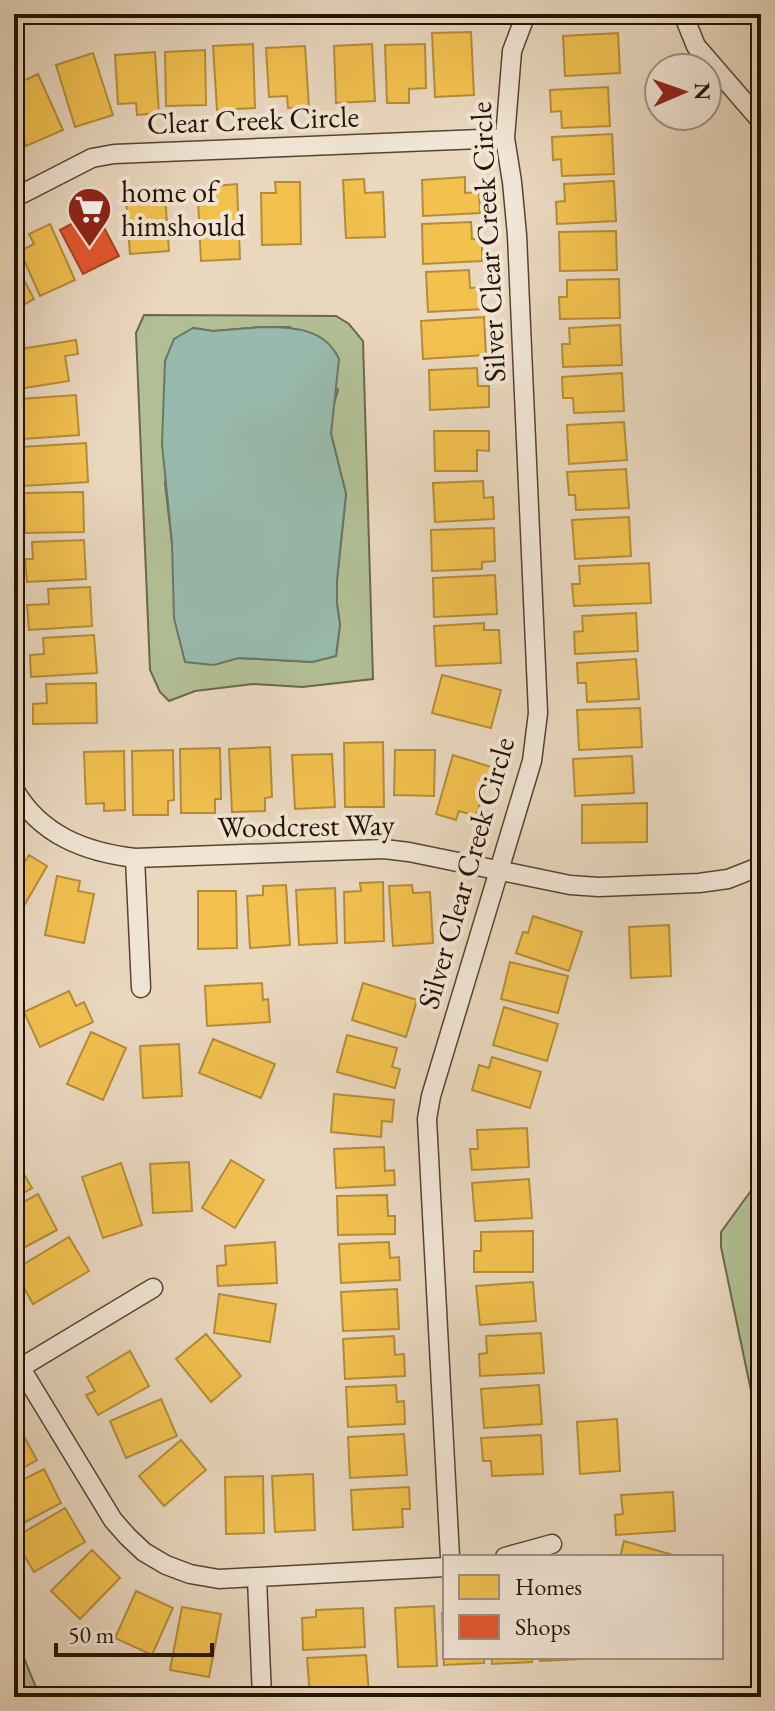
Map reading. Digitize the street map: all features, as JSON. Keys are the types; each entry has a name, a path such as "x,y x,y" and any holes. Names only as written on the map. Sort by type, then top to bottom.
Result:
{"street":[{"name":"Silver Clear Creek Circle","path":"450,1555 427,1119 431,1096 532,761 538,713 517,235 505,138 512,51 526,14"},
{"path":"683,14 696,46 761,121"},
{"name":"Clear Creek Circle","path":"14,198 92,158 114,154 505,138"},
{"name":"Woodcrest Way","path":"14,789 37,819 66,840 101,854 135,858 384,849 570,885 599,887 699,883 728,879 761,866"},
{"path":"135,858 141,988"},
{"path":"153,1288 17,1363 113,1520 128,1537 144,1552 190,1574 219,1579 443,1567"},
{"path":"512,1555 552,1544"},
{"path":"257,1579 262,1697"}],"shaded area":[{"path":"144,315 336,316 349,324 363,341 373,679 302,687 253,684 195,691 169,701 160,692 150,670 136,333","holes":["290,327 338,390 332,410 331,434 346,494 337,580 340,625 336,656 312,662 239,658 172,543 165,483 193,328 213,331"]},
{"path":"262,327 296,329 317,335 339,359 331,434 346,494 337,580 340,625 336,656 312,662 239,658 214,665 185,662 174,618 172,543 162,444 165,361 174,339 193,328 213,331"},
{"path":"761,1177 761,1439 758,1438 721,1247 721,1232"},
{"path":"14,1633 39,1695 43,1697 14,1697"}],"building: Homes":[{"path":"471,32 474,95 435,97 432,33"},
{"path":"618,33 620,73 565,76 563,36"},
{"path":"253,44 255,108 217,110 213,46"},
{"path":"372,44 375,101 336,103 334,46"},
{"path":"425,44 426,88 409,89 409,103 387,103 385,45"},
{"path":"305,46 309,107 288,108 287,96 269,97 266,48"},
{"path":"205,50 206,105 166,106 165,52"},
{"path":"155,52 159,113 137,115 136,103 118,104 115,55"},
{"path":"93,53 113,115 75,127 56,65"},
{"path":"38,74 63,130 26,146 14,117 14,85"},
{"path":"608,87 610,126 562,128 561,111 551,112 550,90"},
{"path":"612,134 614,174 562,176 561,159 553,160 552,137"},
{"path":"465,177 465,193 479,192 480,213 423,216 422,180"},
{"path":"364,179 365,193 383,192 385,237 346,238 343,180"},
{"path":"614,181 616,221 557,224 556,202 565,201 564,184"},
{"path":"275,182 300,182 301,244 262,245 261,193 276,193"},
{"path":"237,184 240,259 201,261 198,201 215,200 215,186"},
{"path":"165,196 169,251 130,254 126,199"},
{"path":"471,222 472,239 482,239 482,261 423,264 422,224"},
{"path":"50,224 75,280 40,296 20,251 34,244 29,234"},
{"path":"616,231 617,270 560,271 559,232"},
{"path":"14,261 34,299 14,310"},
{"path":"469,270 470,288 483,287 484,309 428,312 426,272"},
{"path":"619,279 620,318 560,319 559,297 567,297 567,280"},
{"path":"484,317 486,355 423,359 421,321"},
{"path":"620,325 622,365 563,367 562,344 570,344 569,328"},
{"path":"76,340 78,354 65,356 69,381 18,389 14,350"},
{"path":"477,368 478,386 489,386 489,407 430,410 429,370"},
{"path":"622,373 624,411 574,413 573,398 563,398 562,377"},
{"path":"76,395 79,435 23,439 20,399"},
{"path":"624,422 627,460 569,464 567,425"},
{"path":"434,431 489,431 489,451 477,450 477,471 435,471"},
{"path":"86,443 88,482 23,486 21,447"},
{"path":"626,469 629,508 576,510 575,495 569,495 567,472"},
{"path":"483,481 484,498 493,497 494,519 435,522 433,483"},
{"path":"83,492 84,532 25,533 24,493"},
{"path":"629,517 631,556 575,559 572,520"},
{"path":"494,528 495,561 482,562 482,569 432,571 431,530"},
{"path":"84,540 86,579 27,582 25,559 33,559 32,542"},
{"path":"649,563 651,603 574,606 572,584 580,584 579,566"},
{"path":"495,575 497,614 434,617 433,578"},
{"path":"90,587 92,626 29,630 27,605 49,604 48,589"},
{"path":"636,613 638,651 575,654 574,632 583,631 582,616"},
{"path":"484,623 484,630 499,630 501,663 436,666 434,626"},
{"path":"94,635 97,673 31,677 30,655 44,654 43,638"},
{"path":"636,659 639,699 587,702 586,683 578,683 577,663"},
{"path":"442,675 501,690 491,728 432,713"},
{"path":"96,683 97,723 33,724 33,704 47,703 46,684"},
{"path":"640,708 642,747 579,750 577,710"},
{"path":"383,742 384,807 345,807 344,743"},
{"path":"270,747 272,797 265,798 265,811 232,812 229,749"},
{"path":"220,748 221,799 215,799 215,813 181,813 180,749"},
{"path":"173,750 174,800 168,801 168,815 133,815 132,751"},
{"path":"395,750 435,750 434,796 394,795"},
{"path":"124,751 125,810 104,811 104,803 86,804 84,752"},
{"path":"332,754 335,807 295,809 292,755"},
{"path":"453,755 491,767 476,816 459,811 456,820 436,814"},
{"path":"632,756 634,793 575,796 573,759"},
{"path":"647,803 647,842 582,843 582,805"},
{"path":"29,855 47,866 17,918 14,916 14,857 24,863"},
{"path":"57,876 80,881 78,891 94,894 84,943 45,935"},
{"path":"383,882 384,941 345,943 344,892 361,891 360,883"},
{"path":"286,885 290,945 250,948 247,896 263,895 263,886"},
{"path":"412,885 413,893 430,892 433,943 393,946 389,886"},
{"path":"335,888 337,943 299,945 296,890"},
{"path":"198,891 236,891 237,948 198,949"},
{"path":"533,916 582,932 569,971 516,953 523,932 528,933"},
{"path":"669,925 671,976 631,978 629,927"},
{"path":"510,962 568,976 558,1013 501,999"},
{"path":"262,983 263,1000 268,999 270,1022 207,1026 205,986"},
{"path":"363,983 417,1000 406,1037 352,1020"},
{"path":"69,991 76,1006 84,1002 93,1022 40,1047 24,1012"},
{"path":"504,1007 558,1024 547,1061 493,1045"},
{"path":"91,1032 126,1048 103,1100 67,1084"},
{"path":"347,1035 397,1048 392,1067 400,1069 395,1088 337,1072"},
{"path":"213,1039 275,1064 261,1098 199,1073"},
{"path":"179,1044 182,1096 143,1098 140,1046"},
{"path":"492,1057 541,1072 530,1108 472,1090 479,1065 489,1068"},
{"path":"334,1094 394,1100 392,1122 382,1121 381,1137 331,1132"},
{"path":"527,1128 529,1167 472,1170 470,1149 478,1149 477,1130"},
{"path":"384,1147 385,1171 394,1170 395,1185 336,1188 334,1149"},
{"path":"14,1157 32,1188 14,1198"},
{"path":"231,1160 264,1180 235,1228 202,1208"},
{"path":"189,1162 192,1211 153,1213 150,1164"},
{"path":"121,1163 142,1225 103,1238 82,1177"},
{"path":"529,1179 532,1218 475,1221 472,1183"},
{"path":"38,1194 57,1230 14,1253 14,1207"},
{"path":"387,1195 388,1216 395,1216 395,1234 338,1235 337,1196"},
{"path":"533,1231 533,1272 474,1272 474,1251 481,1251 481,1232"},
{"path":"69,1237 89,1271 33,1304 14,1270"},
{"path":"275,1242 277,1283 218,1286 217,1266 226,1265 225,1246"},
{"path":"389,1242 390,1258 399,1257 400,1280 341,1283 339,1244"},
{"path":"533,1282 536,1321 480,1325 476,1286"},
{"path":"397,1289 399,1329 343,1331 341,1292"},
{"path":"219,1294 276,1304 270,1342 214,1333"},
{"path":"541,1333 544,1373 480,1376 479,1354 487,1353 486,1336"},
{"path":"206,1334 241,1376 211,1402 176,1359"},
{"path":"394,1336 395,1355 404,1354 405,1376 345,1379 343,1339"},
{"path":"130,1351 149,1386 98,1415 86,1395 95,1391 87,1377"},
{"path":"396,1385 397,1402 404,1401 405,1424 348,1427 346,1387"},
{"path":"539,1385 542,1424 484,1428 481,1389"},
{"path":"161,1399 177,1436 126,1458 110,1421"},
{"path":"617,1419 620,1471 580,1474 577,1422"},
{"path":"404,1434 407,1475 350,1478 348,1437"},
{"path":"541,1435 543,1474 492,1476 491,1461 483,1461 481,1438"},
{"path":"25,1438 37,1460 14,1473 14,1439 16,1443"},
{"path":"181,1440 206,1470 164,1506 139,1476"},
{"path":"44,1469 61,1503 14,1528 14,1484"},
{"path":"313,1474 315,1530 275,1532 272,1476"},
{"path":"263,1476 264,1533 226,1534 225,1477"},
{"path":"409,1487 410,1509 402,1509 403,1527 353,1530 351,1490"},
{"path":"673,1492 675,1531 616,1535 615,1515 623,1514 621,1495"},
{"path":"65,1508 85,1542 34,1572 14,1538"},
{"path":"624,1541 673,1555 620,1555"},
{"path":"92,1550 120,1578 80,1619 51,1591"},
{"path":"136,1591 173,1608 152,1655 115,1638"},
{"path":"434,1606 437,1666 398,1667 395,1608"},
{"path":"182,1607 221,1614 209,1677 170,1670"},
{"path":"363,1608 365,1647 303,1650 302,1618 316,1617 316,1610"},
{"path":"366,1655 369,1694 310,1697 307,1658"},
{"path":"444,1659 484,1659 484,1663 444,1665"},
{"path":"492,1659 532,1659 532,1662 492,1664"},
{"path":"540,1659 581,1659 540,1661"}],"building: Shops":[{"path":"91,203 119,256 83,274 60,230 77,221 73,212"}],"place":[{"name":"home of himshould","path":"90,248"}]}
